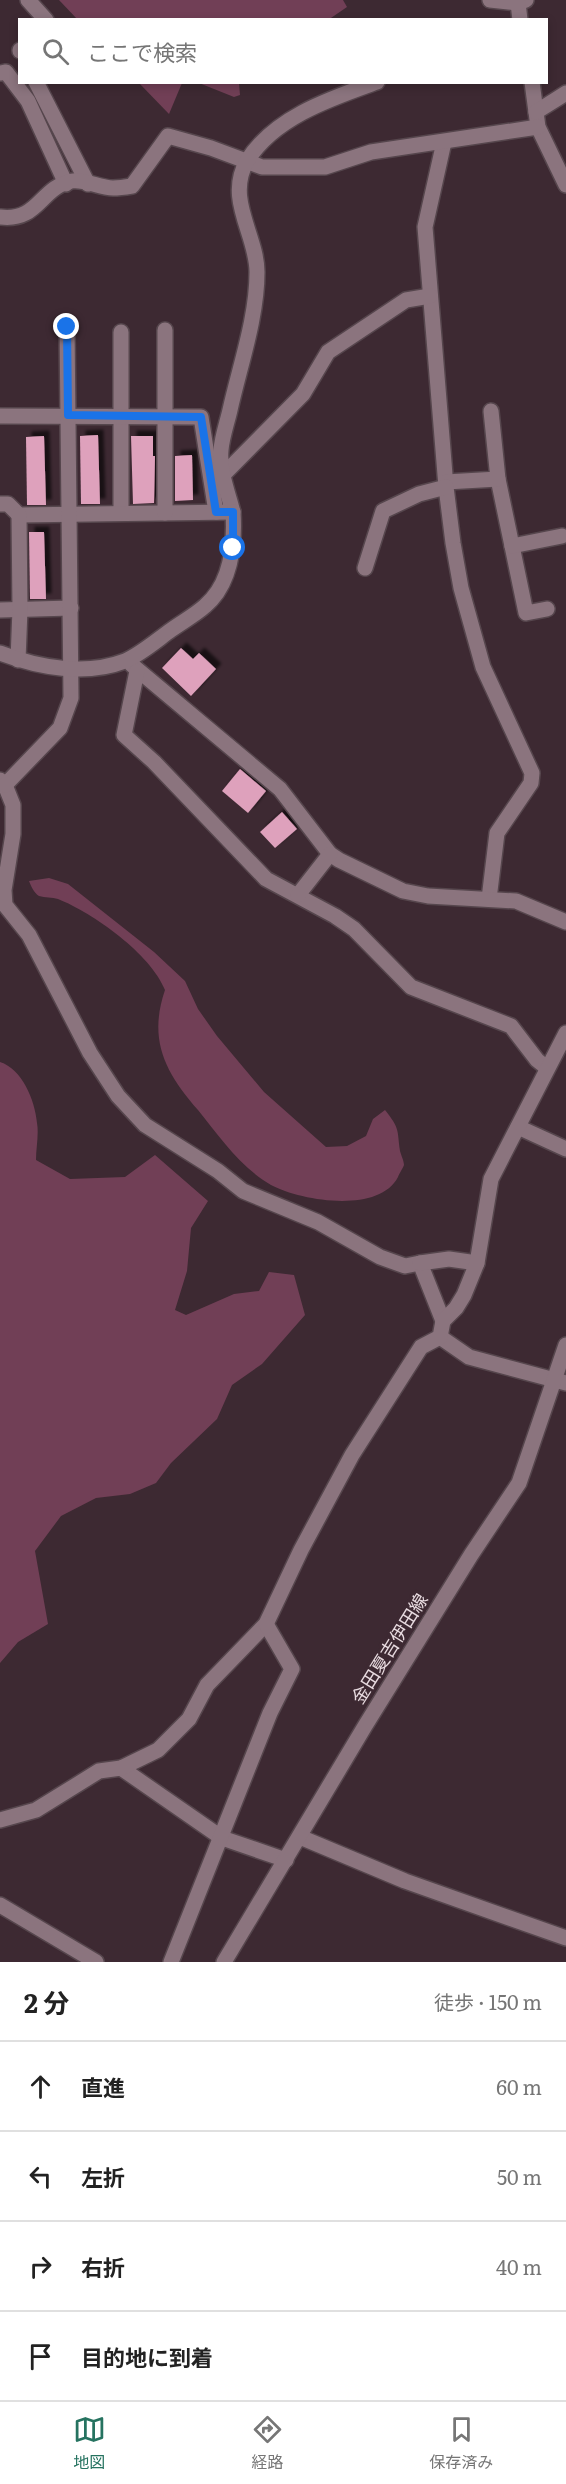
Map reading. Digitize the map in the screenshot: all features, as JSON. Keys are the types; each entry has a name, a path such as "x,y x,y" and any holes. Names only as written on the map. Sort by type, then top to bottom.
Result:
{"street":[{"path":"28,0 44,18"},
{"path":"490,0 522,2 520,18"},
{"path":"0,74 6,72 28,100 66,184"},
{"path":"37,84 88,184"},
{"path":"0,653 18,660 70,670 132,665 207,605 223,581 233,548 233,512 221,450 255,300 257,269 242,210 239,188 247,162 266,139 305,109 372,84"},
{"path":"532,84 538,127 566,185"},
{"path":"536,112 566,93"},
{"path":"0,217 25,216 52,190 73,181 113,188 132,186 168,136 211,148 262,167 325,167 371,152 538,127"},
{"path":"444,142 425,227 446,484 461,588 480,657 532,773 531,783 497,833 489,899"},
{"path":"224,474 303,394 328,352 406,300 430,296"},
{"path":"67,327 71,514 71,698 60,728 3,782 13,805 13,834 2,904 29,935 90,1053 118,1096 146,1125 243,1191 318,1222 380,1257 405,1266 449,1259 477,1263"},
{"path":"165,330 165,513"},
{"path":"121,332 121,513"},
{"path":"491,411 498,479 526,613 547,609"},
{"path":"0,416 201,417 216,512"},
{"path":"364,568 383,511 446,484 498,479"},
{"path":"0,504 8,504 19,515 18,660"},
{"path":"19,515 233,512"},
{"path":"512,546 562,536"},
{"path":"0,610 71,608"},
{"path":"132,665 280,789 330,854 339,860 403,891 436,897 516,901 566,922"},
{"path":"132,665 124,735 154,762 266,879 335,916 354,929 411,987 511,1026 537,1060 547,1068"},
{"path":"298,895 330,854"},
{"path":"440,1337 443,1321 460,1302 477,1263 490,1179 566,1033"},
{"path":"518,1127 566,1149"},
{"path":"420,1263 443,1321"},
{"path":"440,1337 469,1357 560,1381"},
{"path":"0,1820 36,1810 99,1772 121,1768 158,1750 189,1719 207,1685 266,1624 301,1550 352,1455 422,1347 440,1337"},
{"name":"金田夏吉伊田線","path":"224,1962 371,1717 471,1555 519,1483 560,1381 566,1345"},
{"path":"171,1962 270,1713 292,1669 266,1624"},
{"path":"121,1768 222,1838 286,1860"},
{"path":"300,1837 405,1881 566,1938"},
{"path":"0,1905 96,1962"}],"shaded area":[{"path":"59,0 343,0 347,7 331,18 76,18"},
{"path":"140,84 182,84 169,114"},
{"path":"202,84 239,84 240,95 234,97"},
{"path":"49,878 68,884 154,952 185,981 198,1009 217,1036 264,1092 326,1147 347,1146 366,1136 373,1119 385,1110 397,1129 404,1165 388,1189 374,1196 357,1200 319,1199 284,1191 250,1170 231,1151 186,1096 169,1069 159,1040 158,1024 165,990 158,976 134,949 104,924 72,905 58,899 37,895 29,881"},
{"path":"0,1062 15,1071 30,1095 38,1127 36,1160 70,1179 125,1177 155,1155 208,1201 191,1228 187,1271 175,1310 186,1315 234,1294 259,1291 269,1272 294,1275 305,1315 262,1364 232,1385 217,1419 171,1463 156,1483 130,1494 96,1498 61,1516 35,1551 48,1624 18,1642 0,1663"}],"building":[{"path":"98,435 100,504 81,504 80,436"},
{"path":"44,436 46,505 27,505 26,437"},
{"path":"131,436 153,436 154,503 133,504"},
{"path":"192,455 193,500 175,501 175,456"},
{"path":"29,532 44,532 46,599 30,599"},
{"path":"181,648 193,659 199,653 216,669 191,696 162,668"},
{"path":"240,769 266,791 248,813 222,791"},
{"path":"282,812 297,829 275,848 260,832"}],"route":[{"path":"67,327 68,415 201,417 216,512 233,512 233,548"}]}
